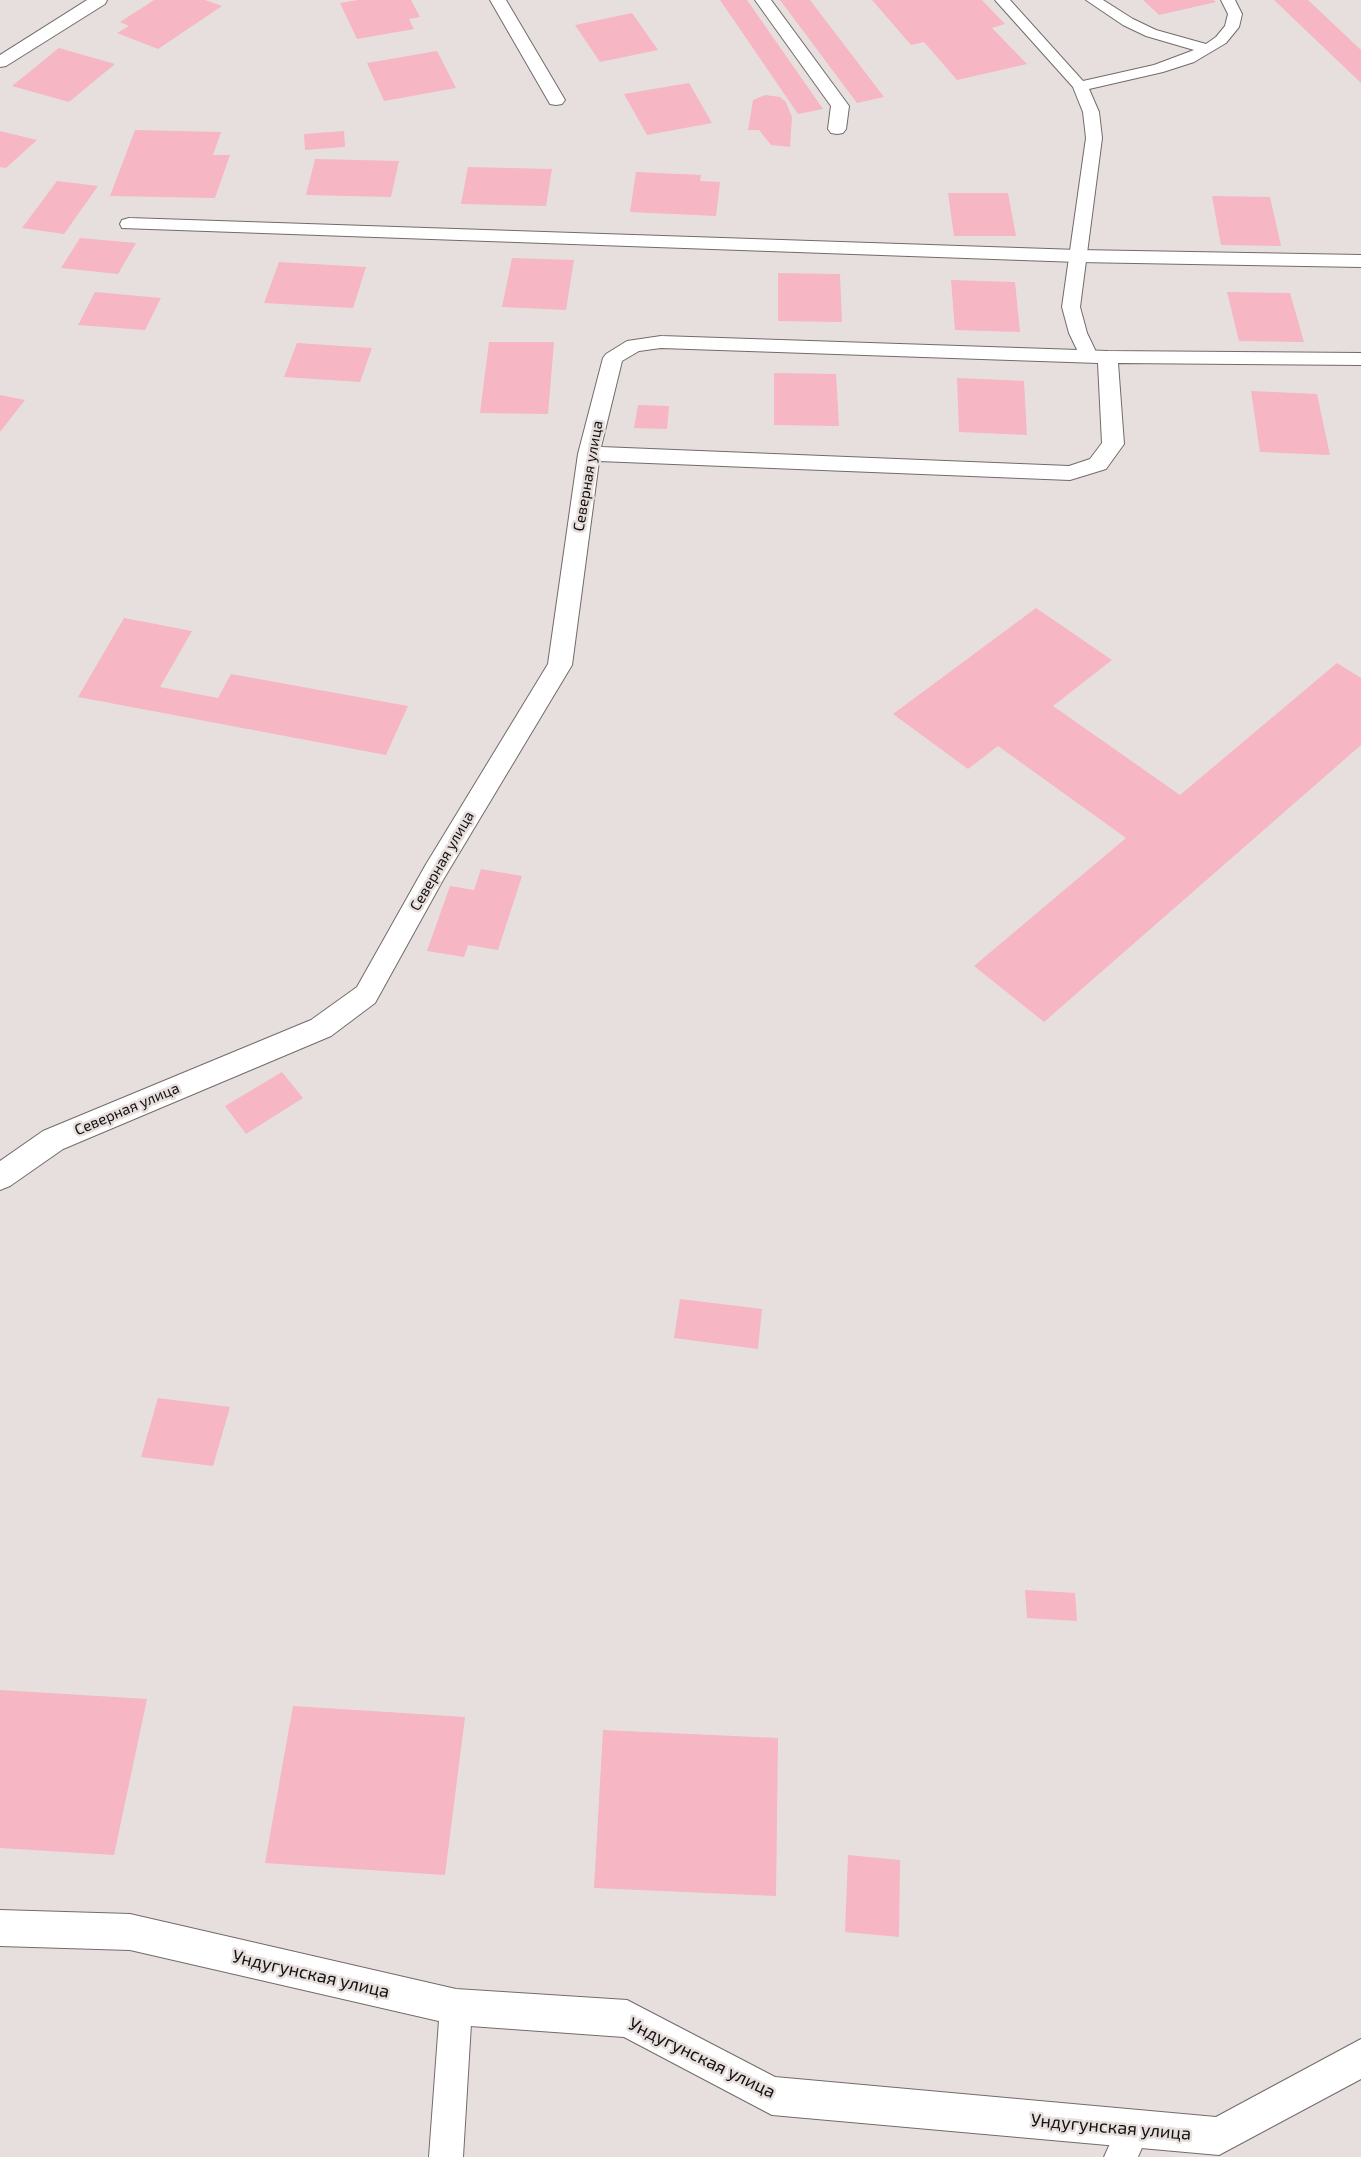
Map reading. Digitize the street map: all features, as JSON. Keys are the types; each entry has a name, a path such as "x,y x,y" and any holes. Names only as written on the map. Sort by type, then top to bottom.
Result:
{"street":[{"path":"0,62 99,0"},
{"path":"498,0 556,100"},
{"path":"763,0 840,106 837,129"},
{"path":"129,224 1078,256 1361,261"},
{"name":"Северная улица","path":"0,1177 53,1140 321,1028 366,995 434,873 560,665 589,454 613,358 634,345 661,342 1098,356"},
{"path":"589,454 1070,473 1098,464 1113,444 1098,356 1361,359"},
{"name":"Ундугунская улица","path":"0,1928 130,1932 456,2007 627,2019 772,2096 1128,2143 1219,2136 1361,2058"}],"lane":[{"path":"1002,0 1080,86 1091,112 1094,138 1071,307 1078,333 1098,356"},
{"path":"1093,0 1128,22 1151,33 1170,40 1208,49"},
{"path":"1080,86 1158,69 1189,59 1208,49 1221,40 1232,27 1235,14 1228,0"},
{"path":"446,2157 456,2007"}],"building":[{"path":"154,0 205,0 222,6 158,49 117,33 129,26 120,22"},
{"path":"358,0 411,0 420,17 409,19 414,29 357,39 340,3"},
{"path":"720,0 747,0 823,109 798,114"},
{"path":"780,0 810,0 884,97 857,103"},
{"path":"872,0 982,0 1005,24 992,28 1027,64 957,80 924,42 911,45"},
{"path":"1143,0 1213,0 1216,2 1159,15"},
{"path":"1274,0 1308,0 1361,50 1361,83"},
{"path":"632,13 658,50 600,62 575,25"},
{"path":"59,48 115,64 69,102 12,86"},
{"path":"437,51 456,88 384,101 367,63"},
{"path":"689,83 712,123 647,135 624,94"},
{"path":"765,95 780,97 786,102 792,117 790,147 771,145 759,130 748,130 753,100"},
{"path":"135,130 221,132 213,155 230,155 215,198 110,196"},
{"path":"0,131 37,140 6,168 0,167"},
{"path":"344,131 345,147 305,150 304,134"},
{"path":"315,159 399,161 391,197 306,195"},
{"path":"468,167 552,169 546,206 461,204"},
{"path":"636,172 701,175 700,181 720,182 716,216 630,212"},
{"path":"57,181 98,186 64,234 22,228"},
{"path":"948,193 1008,193 1016,236 954,236"},
{"path":"1212,196 1270,197 1281,246 1221,245"},
{"path":"80,238 136,243 118,274 61,268"},
{"path":"512,258 574,260 566,310 502,307"},
{"path":"279,262 366,267 353,308 264,303"},
{"path":"778,273 840,274 842,322 778,321"},
{"path":"951,280 1015,282 1020,332 955,330"},
{"path":"95,292 161,298 145,330 78,325"},
{"path":"1227,292 1290,293 1304,342 1239,341"},
{"path":"489,342 554,342 548,414 480,413"},
{"path":"297,343 372,348 360,382 284,377"},
{"path":"774,373 836,374 839,426 774,425"},
{"path":"957,378 1024,381 1027,435 959,432"},
{"path":"1251,391 1317,394 1330,455 1260,452"},
{"path":"0,395 25,400 0,432"},
{"path":"638,405 669,406 667,429 634,428"},
{"path":"1036,608 1112,660 1053,706 1180,795 1337,663 1361,678 1361,745 1044,1022 974,966 1126,838 998,746 968,769 893,714"},
{"path":"124,618 192,631 160,687 218,698 231,674 408,706 386,755 78,697"},
{"path":"481,869 522,876 498,950 468,945 464,957 427,951 450,886 474,890"},
{"path":"282,1072 303,1098 246,1134 225,1106"},
{"path":"680,1299 762,1309 758,1349 674,1338"},
{"path":"158,1398 230,1407 213,1466 141,1457"},
{"path":"1025,1590 1075,1593 1077,1621 1027,1618"},
{"path":"0,1690 147,1699 114,1855 0,1848"},
{"path":"293,1706 465,1717 445,1875 265,1863"},
{"path":"603,1730 778,1738 776,1896 594,1888"},
{"path":"848,1855 900,1860 899,1937 845,1932"}]}
